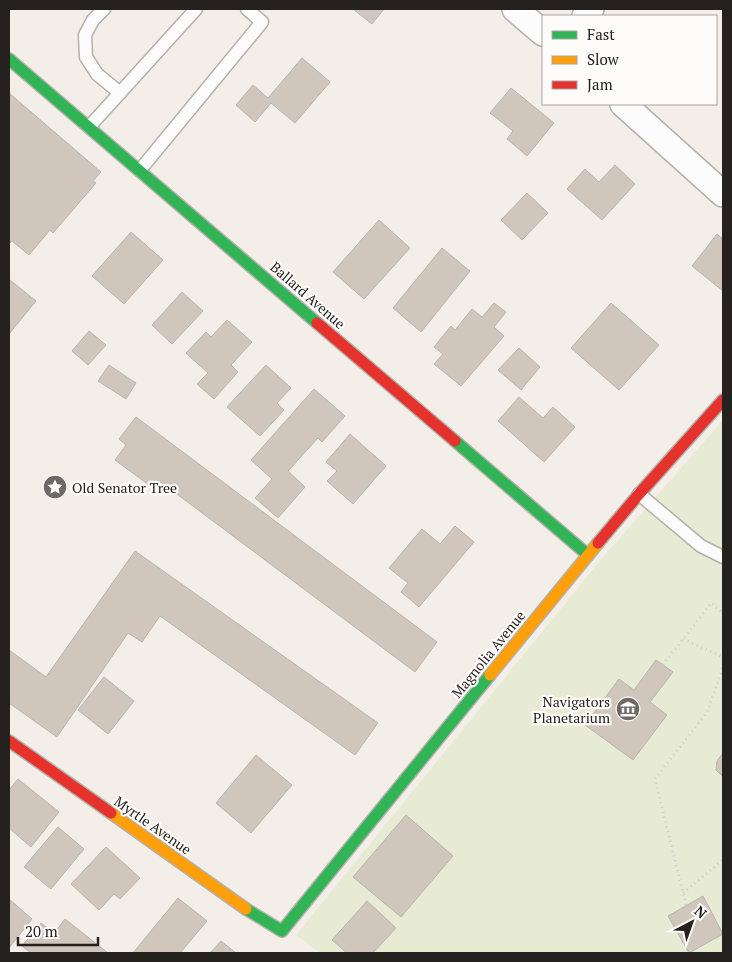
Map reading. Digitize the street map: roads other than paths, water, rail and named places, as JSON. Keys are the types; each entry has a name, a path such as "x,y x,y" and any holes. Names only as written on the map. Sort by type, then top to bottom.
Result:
{"street":[{"path":"515,9 542,32"},
{"name":"Ballard Avenue","path":"9,58 588,555"},
{"path":"624,105 723,194"},
{"name":"Magnolia Avenue","path":"282,931 588,555 639,494 723,400"},
{"name":"Myrtle Avenue","path":"9,741 248,910 282,931"}],"lane":[{"path":"104,9 93,20 85,35 86,57 98,74 120,93"},
{"path":"89,127 196,9"},
{"path":"140,170 262,22 247,9"},
{"path":"639,494 702,546 723,557"}],"place":[{"name":"Old Senator Tree","path":"55,487"},
{"name":"Navigators Planetarium","path":"628,709"}]}
